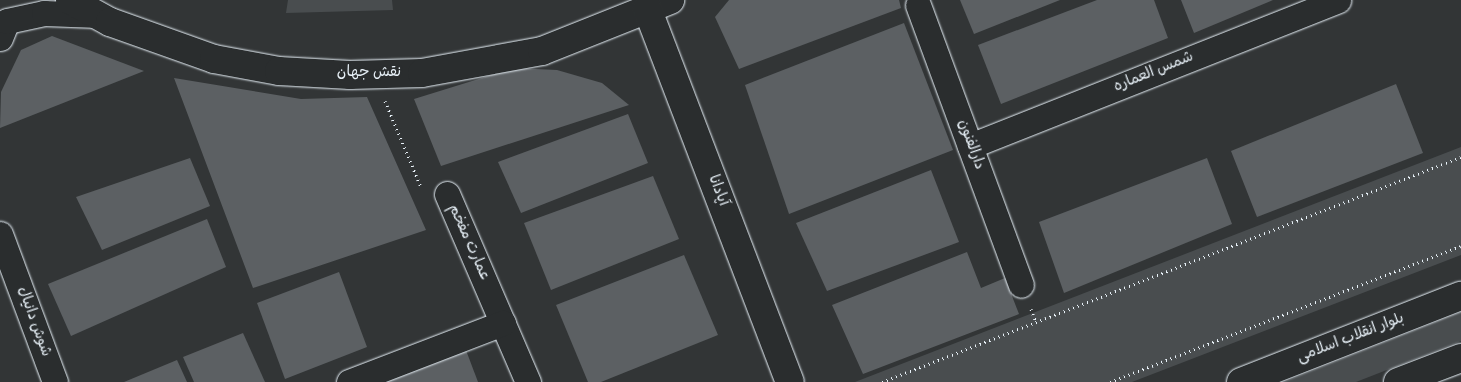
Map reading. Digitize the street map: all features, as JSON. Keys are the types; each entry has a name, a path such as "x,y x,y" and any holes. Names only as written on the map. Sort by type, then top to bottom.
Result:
{"street":[{"name":"نقش جهان","path":"70,0 98,15 214,59 279,71 374,75 422,73 542,51 654,3"},
{"name":"شمس العماره","path":"970,146 1338,0"},
{"name":"آپادانا","path":"654,3 790,382"},
{"name":"دارالفنون","path":"918,5 1021,285"},
{"path":"0,38 7,21 44,13 98,15"},
{"name":"عمارت مفخم","path":"447,194 528,382"},
{"name":"شوش دانیال","path":"0,234 55,382"},
{"name":"بلوار انقلاب اسلامی","path":"1241,382 1461,296"},
{"path":"349,382 503,323"},
{"path":"1398,382 1461,358"}],"path":[{"name":"عمارت مفخم","path":"374,75 427,201 447,194"},
{"path":"882,382 1461,157"},
{"path":"1110,382 1461,246"}],"shaded area":[{"path":"288,0 392,0 393,10 286,13"},
{"path":"1461,147 1461,255 1132,382 855,382"},
{"path":"1461,312 1461,341 1356,382 1284,382"}],"building":[{"path":"729,0 899,0 901,8 739,69 715,17"},
{"path":"960,0 1060,0 974,34"},
{"path":"1097,0 1154,0 1168,38 1001,104 978,45"},
{"path":"1181,0 1273,0 1194,33"},
{"path":"904,23 953,150 789,214 745,85"},
{"path":"52,36 144,71 0,128 1,92 21,50"},
{"path":"514,68 557,70 602,83 629,105 441,166 414,99"},
{"path":"174,78 301,99 367,97 426,230 253,288"},
{"path":"1396,84 1423,153 1257,217 1231,151"},
{"path":"628,114 648,163 521,213 498,162"},
{"path":"190,158 210,206 102,250 76,197"},
{"path":"1207,158 1232,224 1064,293 1039,222"},
{"path":"931,170 959,242 827,291 796,223"},
{"path":"653,176 679,239 551,290 524,223"},
{"path":"207,219 226,267 71,336 48,284"},
{"path":"967,252 981,288 1005,278 1019,314 863,374 832,305"},
{"path":"684,255 718,335 601,382 588,382 556,305"},
{"path":"339,272 367,347 285,379 257,303"},
{"path":"243,333 265,382 194,382 183,357"},
{"path":"464,345 478,382 378,382"},
{"path":"177,360 187,382 124,382"}]}
